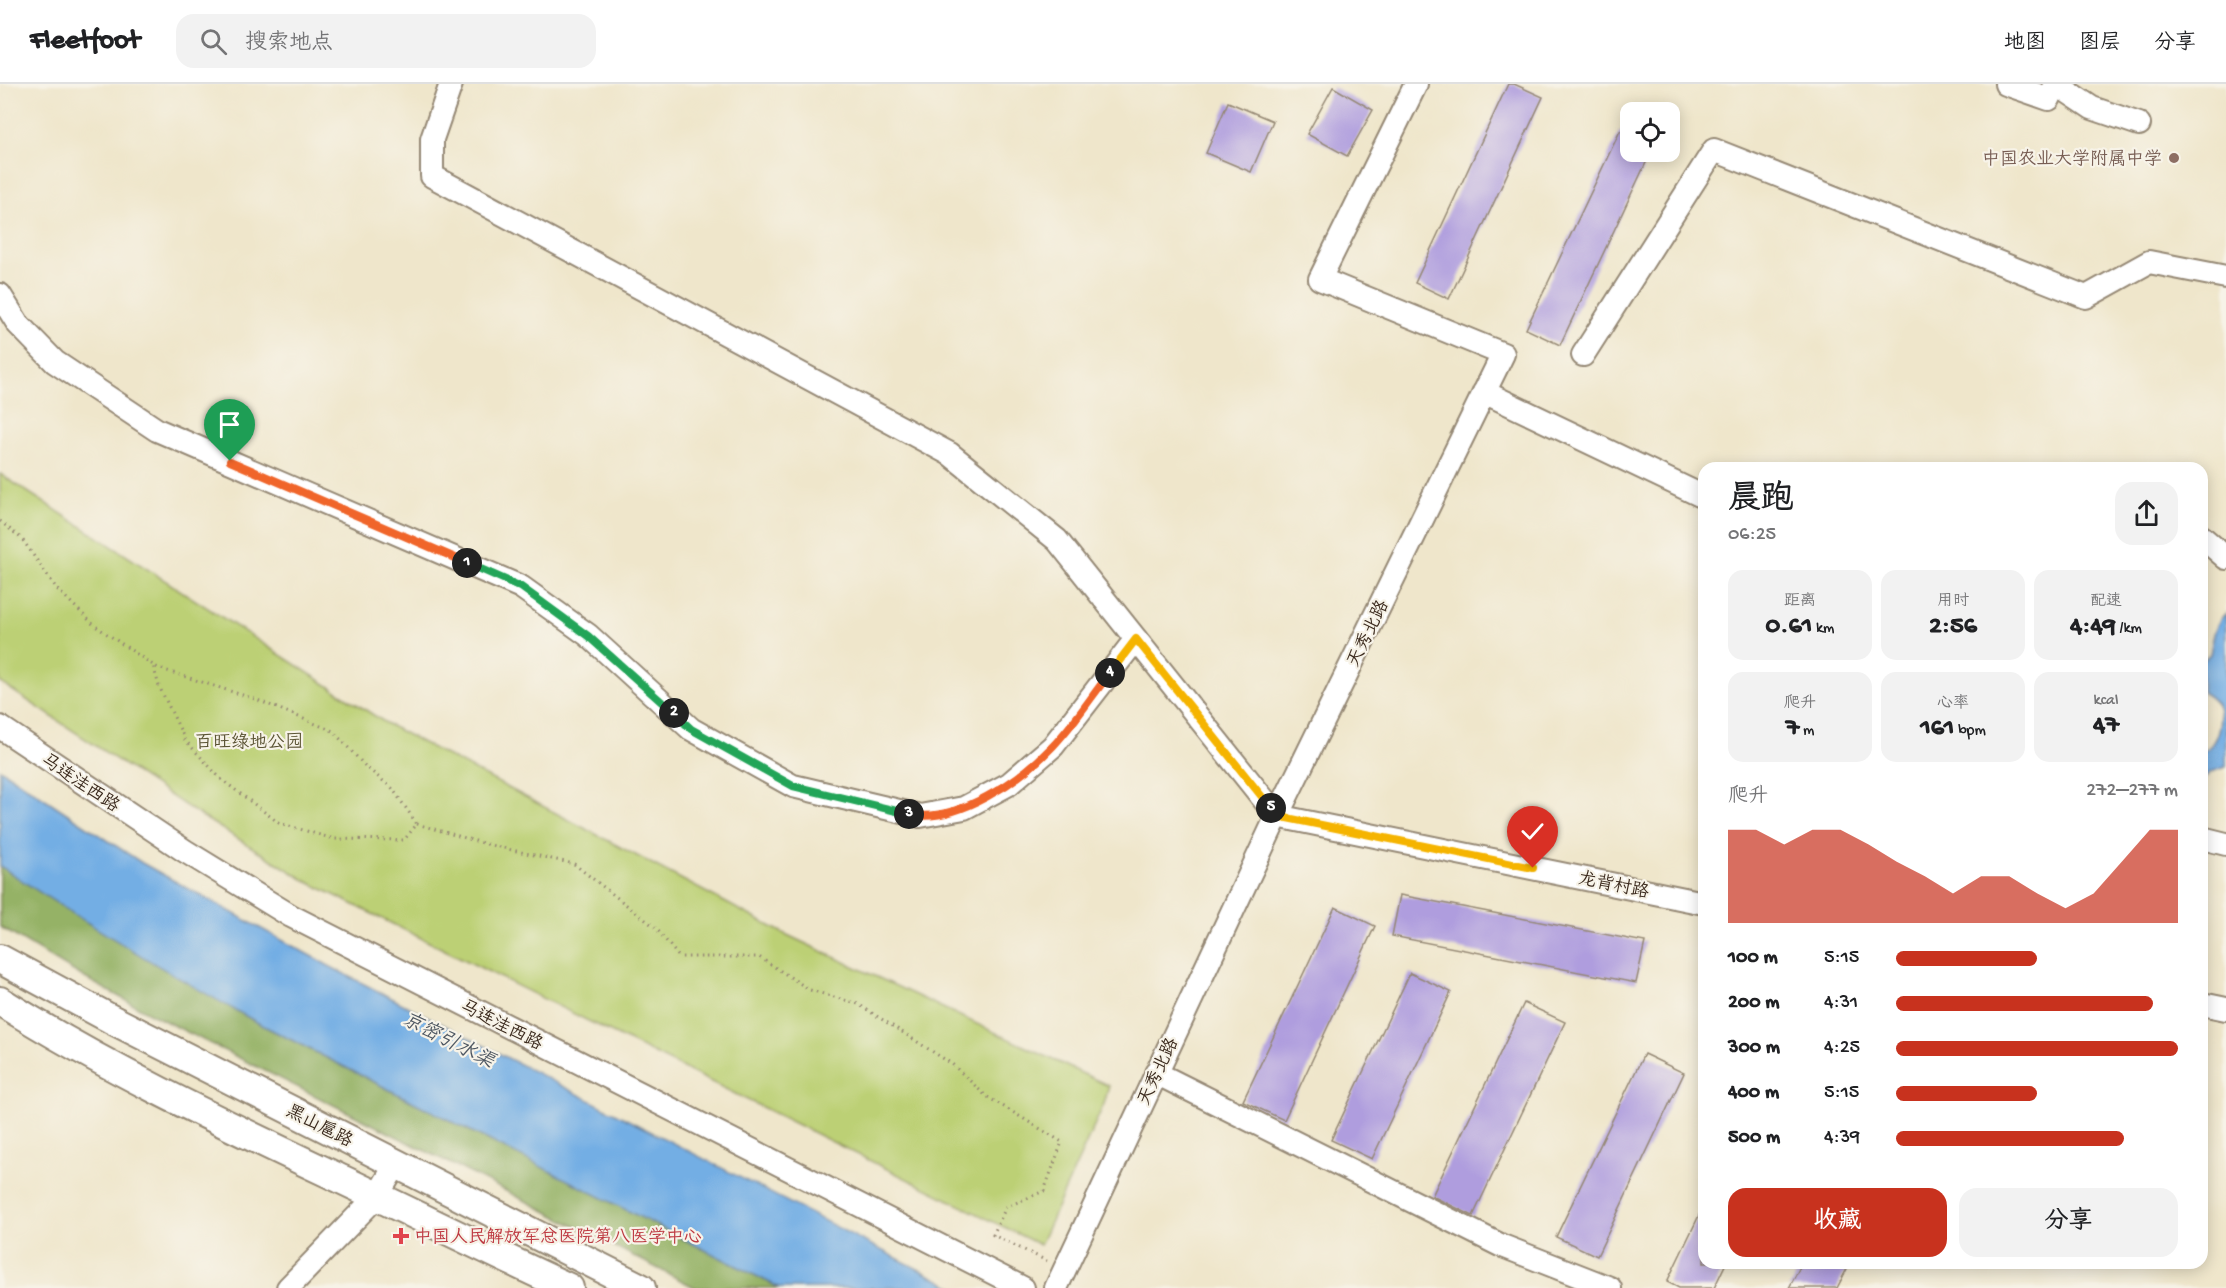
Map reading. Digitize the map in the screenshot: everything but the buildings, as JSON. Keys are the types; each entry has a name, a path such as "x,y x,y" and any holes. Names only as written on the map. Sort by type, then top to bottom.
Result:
{"main road":[{"name":"黑山扈路","path":"0,959 45,985 321,1127 397,1163 641,1288"},
{"path":"0,1001 91,1055 306,1162 569,1288"},
{"path":"306,1162 320,1160 327,1152 330,1143 321,1127"}],"street":[{"path":"451,84 432,139 432,176 950,454 1057,540 1277,816"},
{"name":"天秀北路","path":"1060,1279 1277,816 1503,354 1320,279 1416,84"},
{"path":"2006,84 2049,99 2056,84 2092,108 2139,124"},
{"path":"1583,355 1714,150 2086,297 2149,262 2226,277"},
{"path":"0,295 18,324 55,362 157,430 521,587 588,636 691,729 793,786 920,816 964,808 1009,784 1053,746 1136,639"},
{"path":"1484,392 1698,494"},
{"path":"2208,542 2226,558"},
{"name":"马连洼西路","path":"0,727 185,851 291,916 1023,1288"},
{"name":"龙背村路","path":"1277,816 1698,902"},
{"path":"2208,840 2226,844"},
{"path":"2208,1005 2226,1009"},
{"path":"1156,1073 1500,1245 1610,1288"},
{"path":"288,1288 377,1196 397,1163"}],"path":[{"path":"0,521 22,539 57,589 94,625 153,665 209,686 255,699 333,731 366,767 392,788 417,824 486,844 574,864 656,928 679,957 759,957 810,990 858,1004 952,1064 986,1096 1062,1142 1044,1191 1006,1207 993,1235 1060,1279"},
{"path":"153,665 159,686 185,740 221,779 279,824 334,839 404,840 417,824"}],"green space":[{"name":"百旺绿地公园","path":"0,474 389,725 783,933 1109,1086 1104,1104 1040,1245 308,882 198,814 0,682"},
{"path":"0,866 128,948 260,1024 780,1288 696,1288 149,1013 0,927"}],"water":[{"path":"2226,613 2226,767 2208,775 2208,748 2218,732 2220,717 2216,703 2208,696 2208,656 2216,627"},
{"name":"京密引水渠","path":"0,769 142,863 329,966 955,1288 780,1288 260,1024 128,948 0,866"}],"place":[{"name":"中国农业大学附属中学","path":"2174,158"},
{"name":"中国人民解放军总医院第八医学中心","path":"401,1236"}],"route":[{"path":"230,461 521,587 588,636 691,729 793,786 920,816 964,808 1009,784 1053,746 1136,639 1277,816 1533,868"}]}
